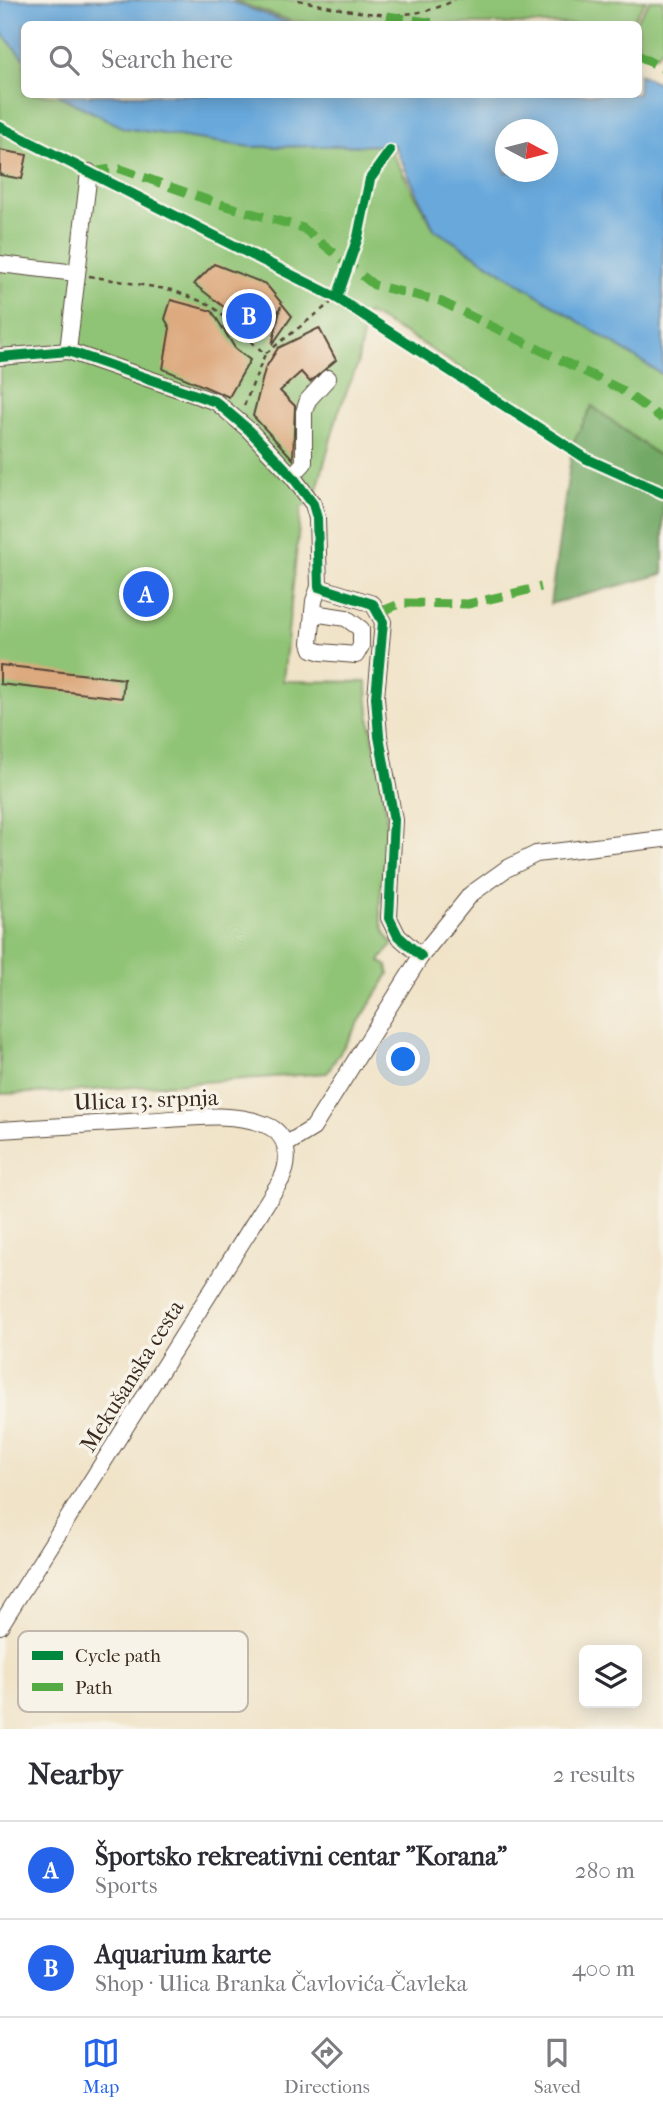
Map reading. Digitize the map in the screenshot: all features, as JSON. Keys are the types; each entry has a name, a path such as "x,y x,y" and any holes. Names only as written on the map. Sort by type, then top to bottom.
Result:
{"street":[{"path":"68,351 89,172"},
{"path":"0,264 76,273"},
{"path":"0,357 68,351 216,402 249,430 292,476 313,505 317,518 319,587 313,613"},
{"path":"292,476 304,463 304,412 308,400 328,378"},
{"path":"319,587 373,604 380,612 383,622 376,697 379,736 394,820 389,918 398,936 421,956"},
{"path":"285,1144 313,1128 421,956 471,894 506,869 536,854 663,839"},
{"name":"Ulica 13. srpnja","path":"0,1130 212,1117 267,1125 276,1131 285,1144"},
{"name":"Mekušanska cesta","path":"0,1626 281,1180 286,1170 285,1144"}],"path":[{"path":"298,0 387,16 438,8 455,0"},
{"path":"76,273 172,290 211,305 265,354"},
{"path":"325,292 339,292"},
{"path":"243,409 265,354 339,292"},
{"path":"339,292 348,304"}],"green space":[{"path":"232,0 646,0 632,21 291,21"},
{"path":"650,0 663,0 663,47 656,56 642,50 642,21 636,21"},
{"path":"0,31 21,56 21,98 64,98 124,128 251,147 394,145 392,153 434,229 663,375 663,459 592,406 573,443 420,342 367,313 357,366 338,413 315,497 301,508 283,681 367,682 370,721 386,816 387,835 380,907 385,933 393,943 380,961 387,966 389,974 327,1073 65,1092 0,1094"},
{"path":"592,406 663,459 663,574 550,604 573,443"}],"water":[{"path":"0,0 226,0 284,21 21,21 21,56 0,31"},
{"path":"642,75 663,85 663,375 434,229 394,145 251,147 124,128 64,98 642,98"}],"building":[{"path":"0,150 27,155 22,179 0,175"},
{"path":"214,264 266,284 292,316 272,345 281,306 263,337 194,284"},
{"path":"171,300 212,311 235,348 250,360 229,397 163,369 170,328 165,319"},
{"path":"319,328 336,360 310,382 301,372 280,391 295,406 293,459 253,416 265,369 278,348"},
{"path":"0,665 124,679 122,698 0,684"}],"marked path":[{"path":"387,16 420,21"},
{"path":"642,57 663,69"},
{"path":"92,172 118,168 213,202 303,228 374,285 440,301 620,389 663,419"},
{"path":"380,612 402,603 468,604 541,587"}],"cycle path":[{"path":"0,127 337,298 587,459 663,493"},
{"path":"337,298 358,237 370,179 390,151"},
{"path":"0,357 68,351 216,402 249,430 292,476 313,504 317,518 319,587 373,604 383,622 376,697 379,736 394,820 389,918 398,936 421,956"}],"place":[{"name":"Aquarium karte","path":"249,316"},
{"name":"Športsko rekreativni centar \"Korana\"","path":"146,594"}]}
